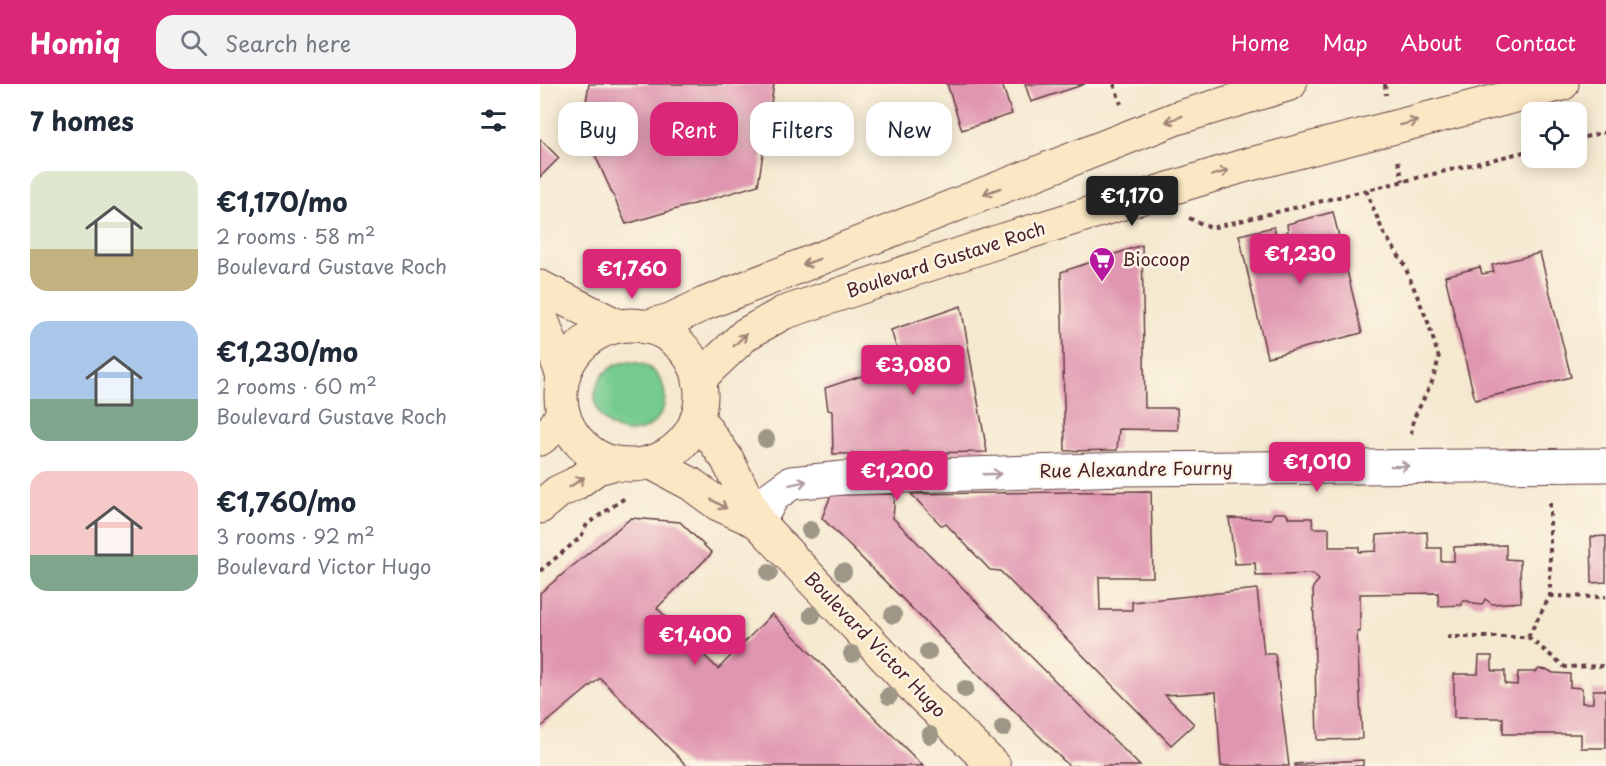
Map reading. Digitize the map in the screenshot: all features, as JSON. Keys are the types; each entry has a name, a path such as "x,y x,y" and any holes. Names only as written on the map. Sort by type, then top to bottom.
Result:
{"main road":[{"path":"617,464 602,459 578,441 563,413 561,388 568,364 584,343 606,330 670,320 704,304 1170,120 1290,84"},
{"name":"Boulevard Gustave Roch","path":"699,381 746,334 783,313 1007,239 1243,166 1562,84"},
{"path":"540,287 632,326 661,332 686,352 694,366 699,381 700,405 692,429 674,449 650,462 597,468 575,484 558,492 540,507"},
{"path":"540,314 563,376"},
{"path":"540,439 553,429 563,413"},
{"name":"Boulevard Victor Hugo","path":"697,417 727,459 758,522 916,690 994,766"},
{"name":"Boulevard Victor Hugo","path":"650,462 691,484 718,504 758,522"}],"street":[{"name":"Rue Alexandre Fourny","path":"758,522 773,496 791,483 843,478 1124,469 1606,465"}],"path":[{"path":"1587,136 1606,132"},
{"path":"1182,215 1211,228 1521,153"},
{"path":"1366,190 1383,232 1402,262 1416,292 1439,357 1432,382 1413,420 1406,466"},
{"path":"1528,637 1550,596 1551,466"},
{"path":"540,571 581,537 587,524"},
{"path":"1550,596 1606,597"},
{"path":"1447,638 1528,637 1565,667 1606,666"}],"green space":[{"path":"637,362 650,368 659,377 663,383 665,397 663,411 655,422 644,430 623,432 605,422 597,411 595,390 605,372 616,364"}],"building":[{"path":"589,84 774,84 771,102 750,102 750,156 763,156 758,185 626,224 595,156 638,156 638,102 586,102"},
{"path":"947,84 1002,84 1012,114 962,130"},
{"path":"1025,84 1085,84 1031,102"},
{"path":"540,139 559,158 540,177"},
{"path":"1333,212 1362,333 1267,357 1239,235 1274,227 1276,235 1288,232 1287,224"},
{"path":"1142,245 1145,408 1177,408 1178,430 1119,429 1117,450 1065,451 1061,272"},
{"path":"1540,253 1571,377 1475,400 1445,276 1480,267 1482,274 1494,272 1492,265"},
{"path":"961,306 987,452 833,454 832,411 828,410 825,388 901,363 891,330"},
{"path":"1151,491 1153,577 1099,577 1100,610 1132,610 1132,602 1257,589 1264,654 1275,654 1289,766 1221,766 1216,692 1165,695 1194,724 1171,745 1000,571 990,570 946,524 941,525 911,494"},
{"path":"895,494 893,518 1140,766 1069,766 822,518 831,495"},
{"path":"1274,513 1286,513 1289,518 1312,518 1313,528 1329,528 1329,547 1359,547 1359,552 1376,551 1377,535 1427,532 1428,548 1441,548 1441,561 1454,561 1454,547 1506,545 1506,559 1520,560 1521,602 1492,604 1485,599 1482,605 1462,601 1462,605 1439,606 1438,593 1360,594 1360,632 1357,632 1362,739 1317,740 1313,587 1319,580 1313,574 1256,576 1255,563 1235,564 1229,518 1271,519"},
{"path":"631,518 680,522 712,553 657,608 718,669 772,614 923,766 687,766 600,678 540,728 540,593"},
{"path":"1606,536 1606,582 1592,583 1591,537"},
{"path":"1479,656 1492,656 1492,671 1505,671 1505,684 1517,685 1518,672 1535,672 1539,669 1570,674 1570,687 1582,688 1582,703 1593,703 1593,690 1606,690 1606,748 1581,748 1581,734 1503,734 1503,718 1454,718 1454,674 1478,674"},
{"path":"1363,760 1363,766 1295,766 1295,764"}],"place":[{"name":"Biocoop","path":"1102,283"}]}
